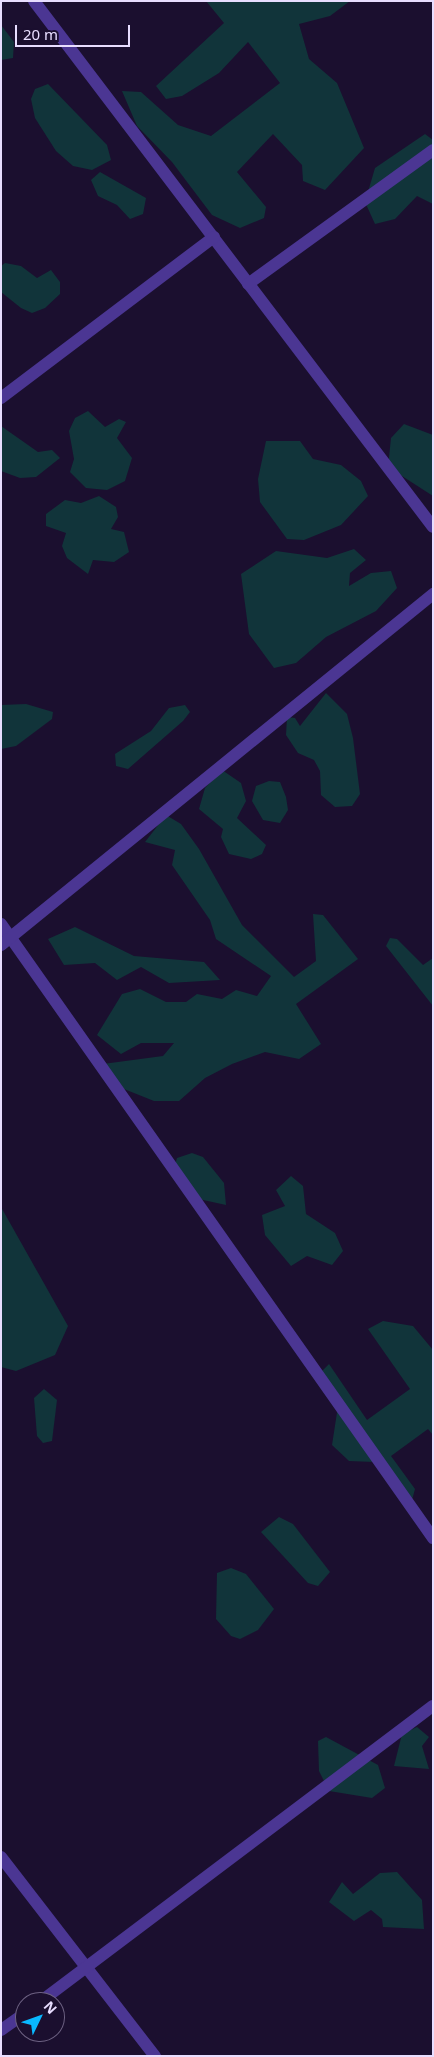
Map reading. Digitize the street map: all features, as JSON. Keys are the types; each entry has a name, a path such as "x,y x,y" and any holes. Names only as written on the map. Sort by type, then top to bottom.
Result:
{"street":[{"path":"34,1 433,527"},
{"path":"248,284 433,150"},
{"path":"1,398 214,237"},
{"path":"6,941 433,594"},
{"path":"1,924 6,941 433,1538"},
{"path":"54,1992 433,1706"},
{"path":"1,1858 155,2056"},
{"path":"1,2030 15,2020"}],"green space":[{"path":"206,1 350,1 330,16 299,24 309,59 337,83 364,148 325,190 303,181 302,165 273,134 237,172 266,207 264,218 240,228 212,215 172,162 137,126 122,91 141,92 178,125 211,136 280,83 248,42 219,73 182,96 166,99 156,86 224,23"},
{"path":"1,25 14,42 13,58 1,60"},
{"path":"48,84 107,145 111,160 92,170 73,166 56,151 35,118 31,99 35,89"},
{"path":"425,134 433,140 433,204 417,196 395,219 375,224 365,202 375,168"},
{"path":"100,172 146,198 143,214 130,219 117,205 98,196 91,180"},
{"path":"5,263 21,266 37,278 51,270 60,282 60,294 45,308 32,313 21,308 1,292 1,266"},
{"path":"88,411 105,427 119,419 126,422 117,438 132,458 125,481 107,490 86,488 70,472 74,459 69,431 75,418"},
{"path":"404,424 433,435 433,496 388,467 391,438"},
{"path":"1,426 38,452 52,450 60,458 36,477 20,478 1,471"},
{"path":"266,441 300,441 313,459 341,465 361,481 368,496 341,525 304,540 287,539 260,502 258,479"},
{"path":"99,496 116,507 118,517 111,529 124,532 129,552 114,562 93,560 88,574 67,558 62,546 66,533 46,526 46,514 65,500 81,503"},
{"path":"354,549 366,560 350,573 349,586 371,573 391,571 397,588 376,611 326,637 296,663 274,668 249,634 241,574 276,551 327,558"},
{"path":"326,693 347,714 353,738 360,794 352,806 335,807 321,795 320,771 314,760 298,753 286,735 287,717 295,718 300,726"},
{"path":"26,704 53,712 52,719 16,746 1,749 1,705"},
{"path":"185,705 190,712 183,721 128,769 116,766 115,754 151,731 169,708"},
{"path":"222,770 241,783 246,801 237,818 266,845 262,854 251,859 229,854 221,837 223,829 199,809 205,788"},
{"path":"269,781 280,782 286,797 288,810 280,823 263,820 252,801 256,786"},
{"path":"166,815 181,824 199,849 242,925 294,977 316,961 313,914 323,915 358,959 296,1004 321,1044 299,1059 265,1052 232,1064 205,1078 179,1101 154,1101 124,1089 103,1064 163,1056 174,1043 141,1043 121,1054 97,1035 122,994 140,989 166,1002 186,1002 197,994 222,999 236,990 257,996 271,976 216,939 210,920 172,865 175,850 145,842"},
{"path":"75,927 134,956 204,962 220,980 169,983 141,967 117,980 95,963 64,965 48,939"},
{"path":"390,938 397,939 423,965 433,958 433,1006 386,946"},
{"path":"192,1153 203,1157 224,1183 226,1205 185,1196 175,1165 177,1158"},
{"path":"291,1176 303,1186 306,1214 335,1233 343,1251 332,1265 307,1256 291,1266 265,1235 262,1215 285,1206 276,1190"},
{"path":"1,1207 68,1326 55,1355 16,1371 1,1367"},
{"path":"383,1321 413,1326 433,1350 433,1435 428,1429 391,1456 415,1489 412,1500 375,1462 349,1461 332,1445 338,1406 319,1374 329,1364 367,1420 410,1389 368,1329"},
{"path":"44,1389 57,1400 52,1441 43,1443 37,1436 34,1398"},
{"path":"279,1517 293,1524 330,1572 318,1586 308,1583 261,1532"},
{"path":"231,1568 246,1574 274,1609 258,1630 240,1639 231,1636 216,1619 217,1573"},
{"path":"417,1727 429,1737 422,1746 429,1769 394,1766 402,1734"},
{"path":"326,1737 378,1765 385,1788 372,1798 329,1791 319,1771 318,1741"},
{"path":"397,1872 422,1900 424,1929 383,1927 382,1919 371,1910 354,1921 329,1902 342,1882 353,1894 380,1873"}]}
